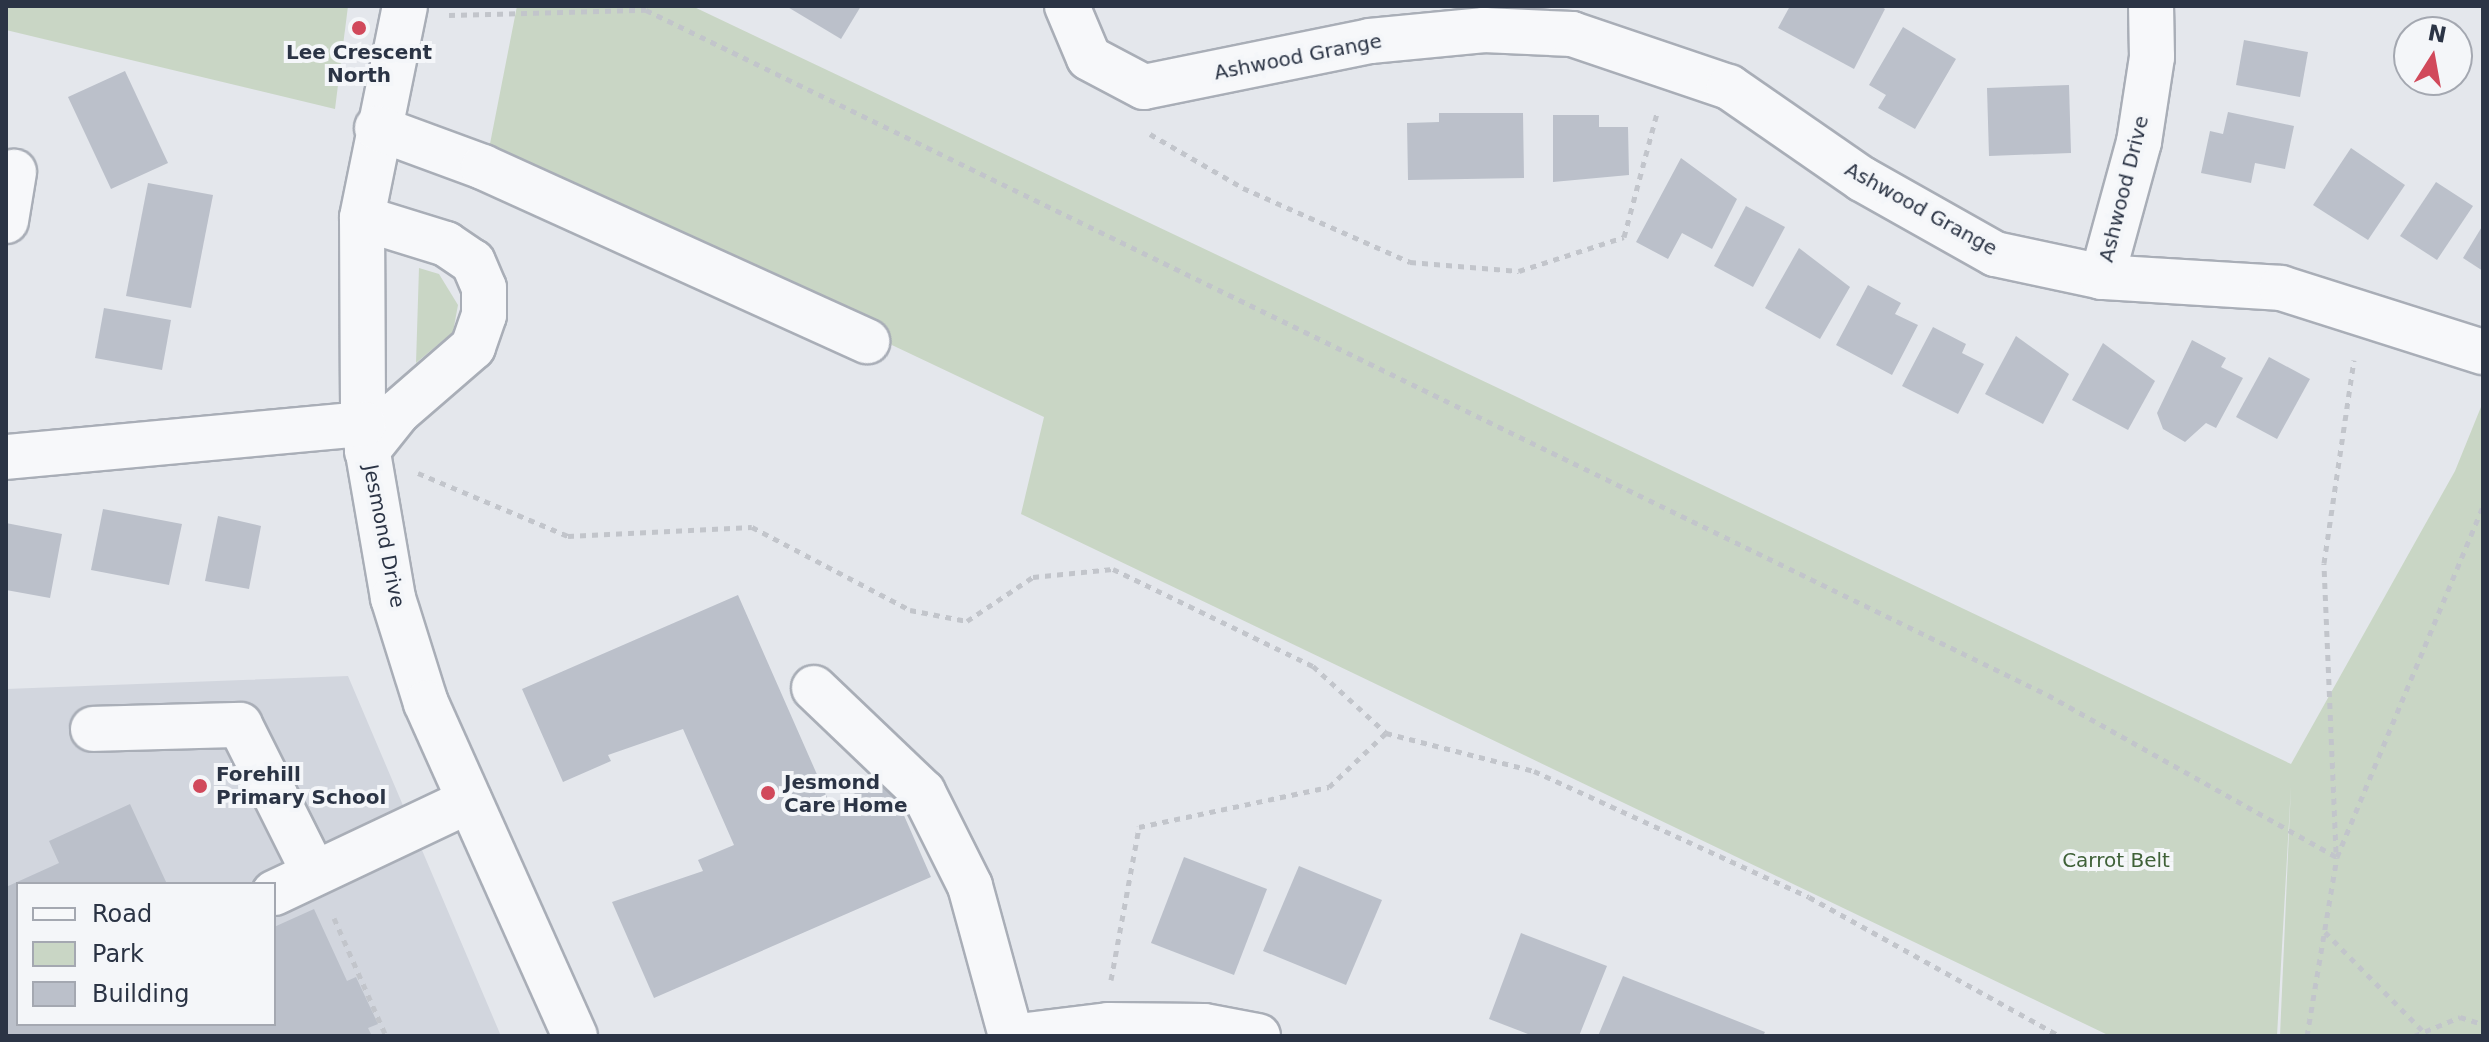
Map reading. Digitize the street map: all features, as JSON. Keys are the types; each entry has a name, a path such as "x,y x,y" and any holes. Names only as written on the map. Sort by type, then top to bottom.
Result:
{"street":[{"name":"Ashwood Grange","path":"1067,6 1089,58 1144,87 1370,41 1572,20 1669,66 1729,87 1862,179 1995,254 2102,277 2281,288 2362,311 2483,352"},
{"name":"Ashwood Drive","path":"2102,277 2139,142 2152,57 2151,6"},
{"name":"Jesmond Drive","path":"420,8 377,128 362,218 365,438 393,598 469,801 575,1036"},
{"path":"377,128 483,167 867,341"},
{"path":"6,221 14,172"},
{"path":"6,457 365,438 473,347 484,315 484,288 473,262 446,244 362,218"},
{"path":"814,688 860,749 923,792 970,886 1011,1036"},
{"path":"93,729 240,725 314,873"},
{"path":"276,892 469,801"},
{"path":"1019,1036 1108,1025 1204,1026 1258,1036"}],"path":[{"path":"420,8 460,19 646,10 2048,695 2337,857"},
{"path":"1129,81 1128,121 1243,188 1410,262 1519,271 1624,237 1669,66"},
{"path":"2307,1036 2337,857 2324,563 2362,311"},
{"path":"365,438 568,536 752,527 910,610 967,621 1033,577 1113,569 1313,666 1386,733 1534,771 1809,897 2060,1036"},
{"path":"2337,857 2483,506"},
{"path":"1108,1025 1112,957 1139,827 1329,787 1386,733"},
{"path":"314,873 386,1036"},
{"path":"2324,931 2424,1032"},
{"path":"2414,1036 2460,1017 2483,1024"}],"shaded area":[{"name":"Forehill Primary School","path":"348,676 501,1036 6,1036 6,689"}],"green space":[{"path":"6,6 348,6 335,109 6,30"},
{"name":"Carrot Belt","path":"517,6 692,6 2291,764 2455,471 2483,402 2483,1036 2280,1036 2291,786 2277,1036 2110,1036 1021,514 1044,417 488,154"},
{"path":"419,268 439,274 458,305 453,332 416,363"}],"building":[{"path":"786,6 861,6 841,39"},
{"path":"1790,6 1880,6 1885,9 1854,69 1778,28"},
{"path":"1903,27 1956,59 1915,129 1878,108 1886,95 1869,85"},
{"path":"2244,40 2308,52 2300,97 2236,85"},
{"path":"125,71 168,163 111,189 68,97"},
{"path":"2069,85 2071,153 1989,156 1987,88"},
{"path":"2228,112 2294,126 2285,169 2255,163 2251,183 2201,173 2210,131 2223,134"},
{"path":"1439,113 1523,113 1524,178 1408,180 1407,123 1439,122"},
{"path":"1553,115 1599,115 1599,127 1628,127 1629,175 1553,182"},
{"path":"2351,148 2405,185 2368,240 2313,205"},
{"path":"1681,158 1737,199 1712,249 1682,233 1668,259 1636,242"},
{"path":"2436,182 2473,206 2437,260 2400,236"},
{"path":"148,183 213,195 191,308 126,296"},
{"path":"1746,206 1785,227 1753,287 1714,266"},
{"path":"2483,225 2483,271 2463,258"},
{"path":"1799,248 1850,287 1820,339 1765,308"},
{"path":"1868,285 1901,303 1895,314 1918,325 1892,375 1836,345"},
{"path":"104,308 171,320 162,370 95,358"},
{"path":"1933,327 1966,344 1962,353 1984,364 1958,414 1902,386"},
{"path":"2016,336 2069,374 2043,424 1985,394"},
{"path":"2192,340 2226,358 2221,367 2243,378 2216,428 2206,423 2185,442 2163,429 2157,413"},
{"path":"2103,343 2155,381 2128,430 2072,400"},
{"path":"2269,357 2310,379 2277,439 2236,417"},
{"path":"103,509 182,524 169,585 91,570"},
{"path":"218,516 261,526 249,589 205,581"},
{"path":"6,523 62,534 50,598 6,590"},
{"name":"Jesmond Care Home","path":"738,595 830,804 888,779 931,877 654,998 612,902 703,871 698,860 734,845 683,729 608,755 611,761 563,782 522,689"},
{"path":"130,804 166,882 17,882 59,863 49,841"},
{"path":"1184,857 1267,889 1234,975 1151,943"},
{"path":"1299,866 1382,900 1346,985 1263,951"},
{"path":"16,882 16,1026 276,1026 276,926 314,909 347,981 356,977 378,1024 368,1028 372,1036 6,1036 6,887"},
{"path":"1521,933 1607,966 1579,1036 1533,1036 1489,1019"},
{"path":"1623,976 1765,1032 1763,1036 1598,1036"}],"place":[{"name":"Lee Crescent North","path":"359,28"},
{"name":"Forehill Primary School","path":"200,786"},
{"name":"Jesmond Care Home","path":"768,793"}]}
